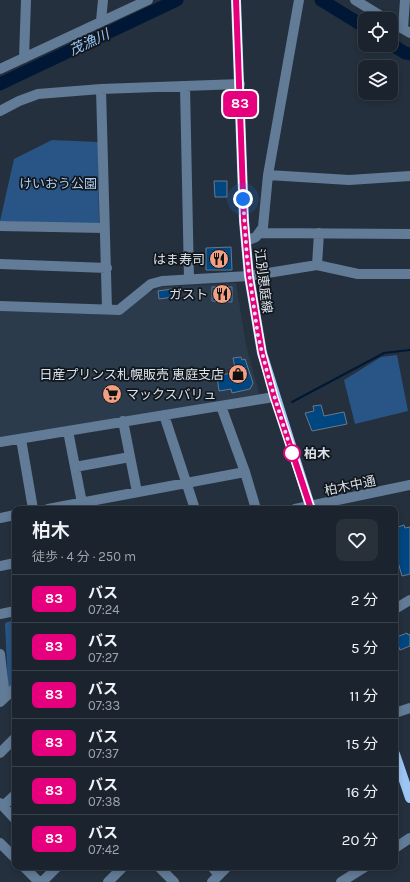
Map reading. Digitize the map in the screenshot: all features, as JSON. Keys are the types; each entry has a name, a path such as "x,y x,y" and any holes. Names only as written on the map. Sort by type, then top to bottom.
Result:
{"main road":[{"name":"江別恵庭線","path":"236,0 246,242 249,276 262,353 274,397 309,506"},
{"path":"398,763 410,798"}],"street":[{"path":"24,58 26,0"},
{"path":"101,21 103,0"},
{"path":"0,69 148,0"},
{"path":"246,242 256,237 263,227 268,175 299,0"},
{"path":"355,0 375,12"},
{"path":"405,0 406,31"},
{"path":"0,111 38,94 101,89 240,84"},
{"path":"185,86 189,279"},
{"path":"101,89 107,309"},
{"path":"268,175 349,180 410,176"},
{"path":"0,226 104,228"},
{"path":"260,233 410,234"},
{"path":"317,265 319,233"},
{"path":"0,264 107,268"},
{"path":"0,306 119,310 151,284 162,281 249,276 317,265 358,274 410,274"},
{"path":"0,442 274,397"},
{"path":"221,406 245,472 255,506"},
{"path":"164,416 188,483 194,506"},
{"path":"123,421 137,492"},
{"path":"68,431 82,503"},
{"path":"21,439 32,506"},
{"path":"75,467 130,457"},
{"path":"65,506 245,472"},
{"name":"柏木中通","path":"319,506 410,485"},
{"path":"0,518 12,516"},
{"path":"0,566 12,564"},
{"path":"398,607 410,600"},
{"path":"0,614 12,612"},
{"path":"0,654 3,700"},
{"path":"3,700 12,691"},
{"path":"398,712 410,708"},
{"path":"0,753 12,741"},
{"path":"12,797 2,805 12,815"},
{"path":"398,846 410,838"},
{"path":"0,843 12,852"},
{"path":"27,870 41,882 54,870"},
{"path":"108,882 120,870"},
{"path":"162,870 174,882"},
{"path":"215,878 224,870"},
{"path":"341,882 359,870"}],"shaded area":[{"path":"236,283 246,345 259,393 257,396 0,440 0,311 118,315 148,293 161,287"}],"green space":[{"name":"けいおう公園","path":"52,140 98,142 99,225 0,221 14,159"},
{"path":"397,355 408,411 355,424 344,380 381,357"},
{"path":"12,621 11,687 8,686 5,624"}],"building":[{"path":"214,181 227,181 227,197 215,197"},
{"name":"はま寿司","path":"231,247 232,270 206,270 206,248"},
{"name":"ガスト","path":"212,287 232,287 232,302 212,301"},
{"path":"172,289 173,297 159,299 158,291"},
{"name":"日産プリンス札幌販売 恵庭支店","path":"241,357 242,360 245,359 253,383 250,389 232,393 231,389 219,391 217,376 236,372 233,358"},
{"path":"321,405 324,416 344,412 347,424 312,431 305,413 314,411 313,406"},
{"path":"404,525 405,528 410,527 410,574 402,576 398,562 398,527"},
{"path":"407,633 408,635 410,634 410,646 400,650 398,645 398,637"}],"waterway":[{"name":"茂漁川","path":"0,84 177,0"},
{"name":"茂漁川","path":"321,0 358,23"},
{"name":"茂漁川","path":"398,48 410,54"},
{"path":"292,402 384,353 410,350"}],"bus line":[{"name":"83","path":"236,0 244,221 249,276 258,336 268,376 310,506"}],"place":[{"name":"はま寿司","path":"219,259"},
{"name":"ガスト","path":"222,294"},
{"name":"日産プリンス札幌販売 恵庭支店","path":"238,374"},
{"name":"マックスバリュ","path":"112,394"},
{"name":"柏木","path":"292,453"}],"route":[{"path":"243,199 247,258 258,336 274,397 292,453"}]}
